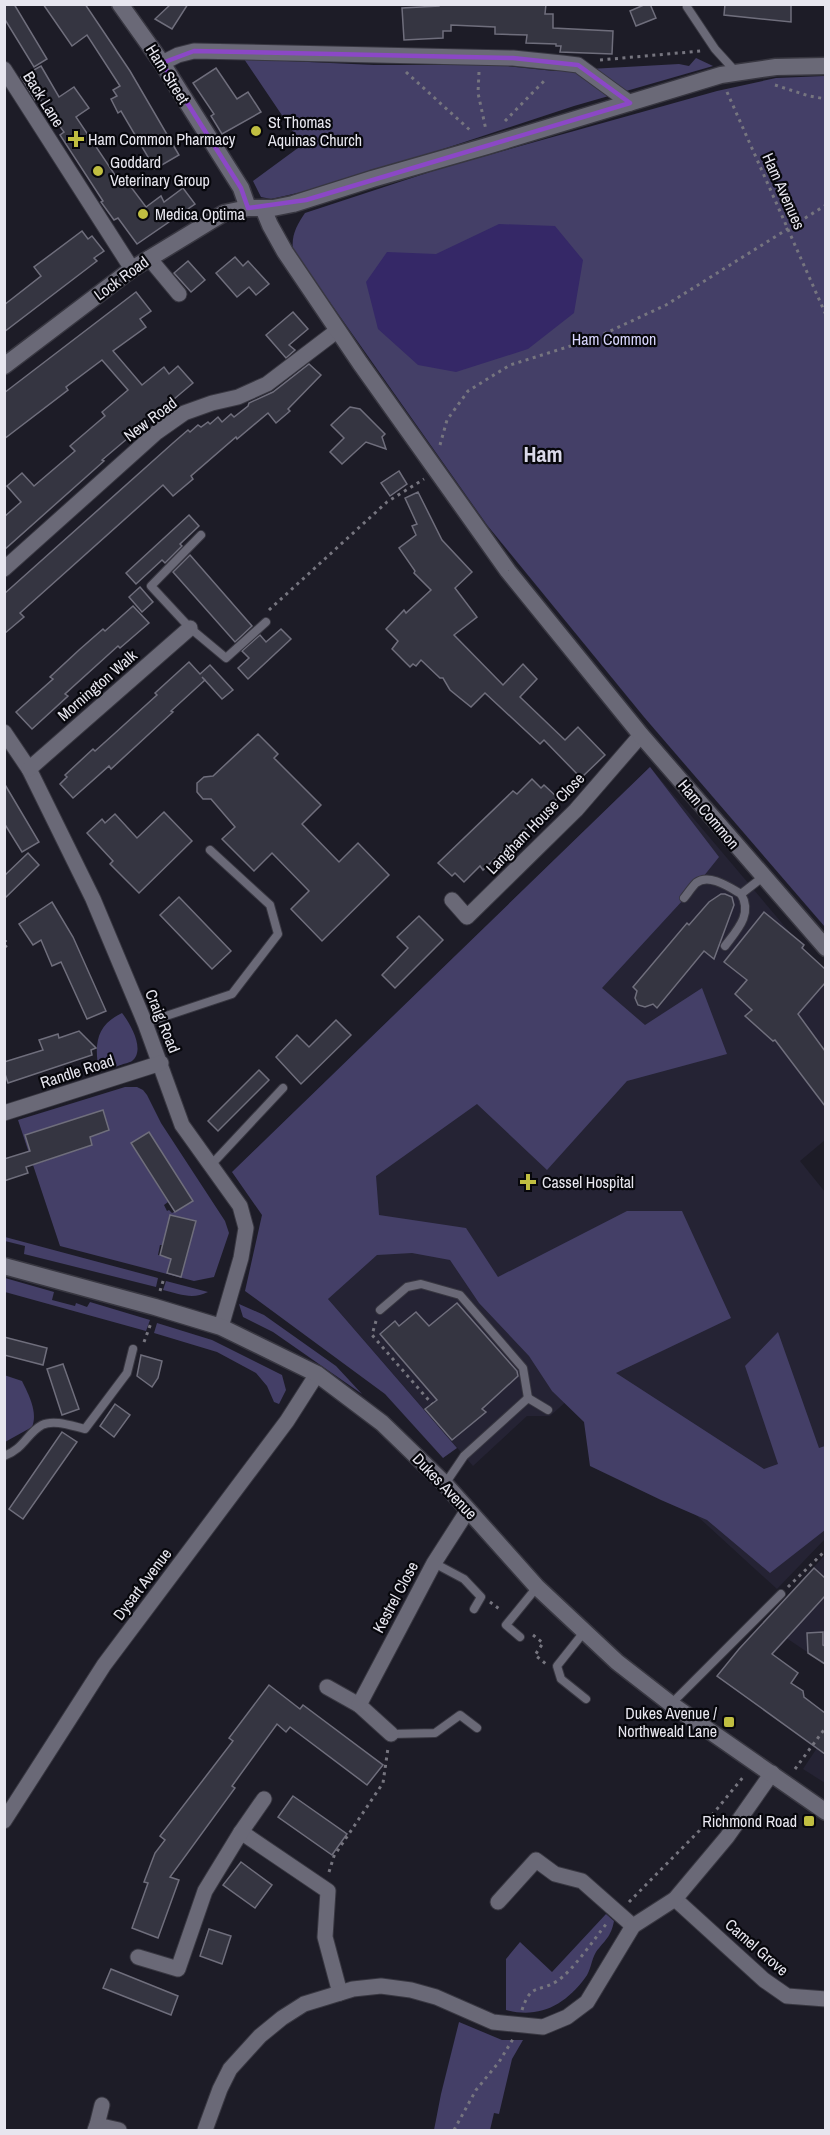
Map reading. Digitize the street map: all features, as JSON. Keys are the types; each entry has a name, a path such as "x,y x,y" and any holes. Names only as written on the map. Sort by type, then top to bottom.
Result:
{"street":[{"name":"Ham Street","path":"120,4 162,63 255,208"},
{"path":"162,63 178,55 194,51 513,58 577,63 630,103"},
{"path":"255,208 293,204 372,178 728,74 776,68 825,66"},
{"name":"Back Lane","path":"4,69 132,269"},
{"name":"Lock Road","path":"4,366 149,258 224,213 255,208"},
{"name":"Ham Common","path":"255,208 270,225 285,252 338,330 508,571 641,735 825,948"},
{"path":"149,258 179,294"},
{"name":"New Road","path":"4,569 157,432 184,413 238,397 267,384 338,330"},
{"name":"Mornington Walk","path":"29,769 190,628"},
{"name":"Craig Road","path":"4,732 29,769 93,899 161,1063 182,1125 240,1206 246,1228 241,1258 221,1327"},
{"name":"Langham House Close","path":"452,900 467,917 576,810 641,735"},
{"name":"Randle Road","path":"4,1113 161,1063"},
{"name":"Dukes Avenue","path":"4,1266 221,1327 316,1374 382,1423 445,1484 537,1587 616,1662 671,1704 825,1812"},
{"name":"Dysart Avenue","path":"4,1821 104,1665 287,1421 316,1374"},
{"name":"Kestrel Close","path":"359,1705 434,1563 468,1510"},
{"path":"327,1687 359,1705 387,1731"},
{"path":"205,2130 230,2069 260,2036 304,2004 353,1989 381,1986 411,1990 436,1997 493,2022 543,2027 567,2017 587,2002 600,1984 633,1926 675,1899 778,1778"},
{"path":"138,1957 178,1969 205,1891 264,1799"},
{"path":"241,1832 328,1891 325,1937 340,1993"},
{"path":"498,1902 536,1860 555,1874 582,1881 633,1926"},
{"name":"Camel Grove","path":"675,1899 764,1980 787,1996 825,1999"},
{"path":"102,2105 96,2128 119,2130"}],"lane":[{"path":"687,8 715,49 728,74"},
{"path":"201,535 151,586 190,628 226,658 266,622"},
{"path":"145,1023 232,994 278,934 270,905 210,850"},
{"path":"741,894 763,877"},
{"path":"684,898 696,883 704,880 722,883 741,894 745,900 745,916 725,946"},
{"path":"211,1165 283,1088"},
{"path":"380,1310 407,1287 421,1284 460,1295 524,1368 528,1398"},
{"path":"4,1456 14,1453 42,1425 59,1423 85,1429 127,1372 133,1349"},
{"path":"528,1398 548,1410"},
{"path":"445,1484 464,1456 528,1398"},
{"path":"434,1563 464,1579 481,1597 474,1609"},
{"path":"520,1636 506,1624 537,1587"},
{"path":"671,1704 784,1591"},
{"path":"584,1632 557,1666 561,1679 586,1699"},
{"path":"387,1731 435,1733 460,1715 477,1728"}],"path":[{"path":"504,123 577,63 715,49"},
{"path":"480,58 478,93 487,146"},
{"path":"398,69 407,73 487,146"},
{"name":"Ham Avenues","path":"728,74 788,229 825,315"},
{"path":"767,83 825,99"},
{"path":"266,622 265,613 387,502 437,472 438,449 447,420 468,392 510,365 593,339 666,305 825,205"},
{"path":"4,940 8,944 4,948"},
{"path":"380,1310 372,1335 432,1404"},
{"path":"784,1591 825,1550"},
{"path":"481,1597 543,1643 535,1655 548,1665 557,1666"},
{"path":"778,1778 825,1727"},
{"path":"319,1884 328,1877 334,1857 383,1783 388,1749 387,1731"},
{"path":"454,2130 476,2090 499,2062 512,2040 526,1999 537,1988 557,1981 608,1922 699,1831 756,1763"}],"highlighted area":[{"path":"194,51 513,58 578,65 630,103 306,200 248,208 241,188 162,63"}],"shaded area":[{"path":"499,224 555,226 583,260 574,313 528,349 456,372 418,365 378,329 366,282 387,252 436,254"},
{"name":"Cassel Hospital","path":"650,767 825,974 825,1140 800,1161 825,1192 825,1539 777,1589 569,1399 550,1416 527,1416 473,1466 328,1299 232,1172"},
{"path":"825,1555 825,1664 767,1625 766,1619"},
{"path":"825,1736 825,1783 803,1769"}],"green space":[{"path":"696,58 713,66 574,106 337,184 271,199 261,197 253,181 302,145 244,59 374,65 497,65 554,71 679,64 689,66"},
{"name":"Ham Common","path":"825,76 825,927 644,717 487,525 293,250 293,240 295,230 305,213 442,168 717,91 776,78"},
{"path":"650,767 719,857 695,887 602,988 645,1025 702,988 727,1054 627,1081 547,1170 477,1104 376,1176 379,1215 466,1228 498,1277 627,1211 682,1211 731,1318 616,1373 764,1469 778,1464 745,1366 778,1332 819,1448 825,1446 825,1530 770,1573 707,1520 590,1466 584,1422 552,1391 529,1356 479,1303 450,1260 412,1253 377,1255 328,1299 457,1448 443,1458 385,1394 245,1291 262,1215 232,1172"},
{"path":"122,1013 135,1037 136,1056 132,1061 99,1070 97,1044 99,1037 107,1023"},
{"path":"125,1087 137,1087 143,1090 161,1123 225,1221 229,1233 214,1277 194,1281 60,1246 18,1120","holes":["103,1111 109,1130 90,1137 92,1145 75,1151 72,1142 48,1149 51,1159 36,1164 33,1155","149,1132 193,1201 172,1213 167,1211 164,1205 168,1202 131,1143","170,1216 195,1221 186,1259 158,1255 160,1245 163,1245"]},
{"path":"5,1237 158,1278 156,1287 24,1254 25,1246 5,1241"},
{"path":"5,1278 54,1292 52,1300 87,1307 90,1302 150,1320 146,1331 5,1292"},
{"path":"166,1281 208,1292 191,1296 163,1290"},
{"path":"239,1304 264,1315 336,1366 362,1394 273,1332 243,1317"},
{"path":"157,1323 212,1340 282,1375 286,1390 279,1404 274,1402 267,1386 256,1373 217,1352 154,1333"},
{"path":"4,1375 22,1381 32,1404 34,1416 32,1427 5,1442"},
{"path":"606,1914 614,1921 611,1931 596,1952 587,1975 569,1996 550,2008 540,2011 529,2013 506,2010 506,1959 520,1942 552,1972"},
{"path":"459,2022 502,2040 523,2040 512,2059 499,2114 494,2113 490,2130 434,2130"}],"building":[{"path":"4,4 14,4 47,59 34,67 4,18"},
{"path":"43,4 85,4 130,71 179,155 155,169 121,111 118,113 111,99 117,96 113,90 120,86 87,35 72,46"},
{"path":"171,4 188,4 172,29 155,19"},
{"path":"439,4 546,4 545,14 553,14 553,28 613,31 612,54 560,52 561,46 556,46 556,44 526,43 527,35 495,34 495,27 451,25 451,31 443,31 443,38 404,40 402,8 439,6"},
{"path":"650,4 656,18 636,26 630,11"},
{"path":"725,4 791,4 791,22 724,15"},
{"path":"41,66 59,97 74,87 89,108 76,117 123,187 128,183 146,207 161,196 164,202 183,188 195,204 137,244 118,218 114,220 101,202 103,201 60,135 64,132 39,98 35,100 21,77"},
{"path":"216,68 237,99 248,92 261,112 222,134 211,116 214,114 193,83"},
{"path":"82,231 88,239 92,236 104,251 94,258 97,261 4,332 4,305 41,276 34,267"},
{"path":"235,257 243,266 248,261 269,284 256,295 249,287 237,297 216,273"},
{"path":"188,261 205,280 191,292 174,273"},
{"path":"136,292 151,311 140,319 146,327 113,351 142,385 164,367 169,374 178,366 193,383 102,460 104,461 4,550 4,517 21,502 7,486 22,473 34,486 75,451 70,446 105,416 102,412 128,390 102,360 66,387 68,390 4,439 4,393"},
{"path":"293,312 308,329 289,345 295,350 286,358 266,335"},
{"path":"309,364 321,375 288,409 290,411 276,423 268,413 191,476 193,479 173,496 163,485 20,613 24,617 4,634 4,594 173,443 198,425 201,427 208,422 210,424 218,417 222,422 231,414 234,417 249,403 273,392"},
{"path":"350,407 360,409 385,434 382,437 386,449 366,442 342,464 330,452 344,438 331,425"},
{"path":"399,471 407,484 390,496 381,483"},
{"path":"418,492 442,540 472,572 455,588 477,617 454,635 503,685 523,664 537,679 520,697 565,740 578,727 605,755 581,778 544,740 540,744 485,693 471,707 450,690 443,678 440,678 421,660 416,666 413,664 410,667 392,649 398,641 386,629 404,610 406,613 431,590 414,573 415,571 399,548 416,535 412,526 417,524 405,498"},
{"path":"189,515 199,526 180,544 182,546 165,563 162,560 136,584 126,573"},
{"path":"190,555 252,626 235,642 173,572"},
{"path":"140,587 153,602 142,612 129,597"},
{"path":"133,606 149,623 120,648 118,646 108,655 65,694 68,696 32,729 16,712 53,679 50,677 79,650"},
{"path":"281,629 291,639 248,679 238,668 249,658 242,651 260,635 266,642"},
{"path":"189,662 200,674 210,665 233,690 222,699 205,680 111,769 109,766 73,798 60,784 67,777 65,775 157,695 155,693"},
{"path":"258,734 278,754 274,758 321,805 302,824 339,862 358,843 389,875 322,941 291,909 309,891 272,853 254,871 222,839 235,827 211,799 203,799 197,792 197,783 204,777 213,776"},
{"path":"532,779 541,788 544,785 558,798 483,870 480,866 464,882 455,873 452,876 438,863 513,791 517,794"},
{"path":"4,783 39,842 22,852 4,823"},
{"path":"164,812 192,841 139,893 110,864 113,861 87,833 102,819 105,823 115,814 137,838"},
{"path":"28,853 39,865 4,899 4,876"},
{"path":"721,894 732,897 734,905 714,959 704,951 657,1008 653,1004 645,1007 638,1005 635,998 637,991 633,987 687,923 689,925 709,902"},
{"path":"179,897 231,951 212,969 160,915"},
{"path":"52,902 73,937 106,1011 87,1019 61,962 52,966 41,940 33,945 19,924"},
{"path":"764,912 804,945 802,948 825,969 825,983 798,1014 825,1051 825,1106 775,1040 773,1041 745,1016 752,1010 735,994 747,980 724,962"},
{"path":"419,916 443,940 395,988 382,975 408,948 397,937"},
{"path":"336,1020 351,1035 301,1084 276,1057 297,1035 309,1047"},
{"path":"79,1031 96,1048 91,1050 92,1055 8,1083 4,1062 43,1050 39,1040 58,1034 59,1038"},
{"path":"259,1070 269,1080 218,1131 208,1121"},
{"path":"103,1110 109,1130 90,1137 92,1145 26,1167 28,1173 4,1181 4,1159 30,1151 25,1135"},
{"path":"149,1132 193,1201 175,1212 131,1143"},
{"path":"170,1215 196,1221 181,1277 167,1273 171,1259 160,1255"},
{"path":"457,1303 517,1371 518,1376 482,1409 486,1412 452,1440 425,1409 437,1400 380,1334 395,1321 399,1326 416,1312 429,1326"},
{"path":"4,1337 47,1348 43,1365 4,1355"},
{"path":"141,1355 162,1361 158,1378 152,1387 137,1376"},
{"path":"63,1364 79,1409 62,1415 47,1369"},
{"path":"115,1404 130,1415 114,1437 100,1426"},
{"path":"62,1432 77,1442 23,1519 9,1509"},
{"path":"814,1568 825,1578 825,1596 772,1654 798,1673 791,1683 803,1691 804,1697 825,1713 825,1754 717,1676"},
{"path":"823,1632 825,1664 808,1653 807,1633"},
{"path":"269,1685 300,1709 303,1705 383,1765 367,1785 290,1727 286,1732 277,1724 232,1786 235,1788 170,1877 179,1880 158,1938 132,1928 148,1883 144,1882 155,1853 165,1840 160,1836 233,1741 229,1738"},
{"path":"293,1796 347,1834 332,1855 278,1817"},
{"path":"241,1862 272,1885 255,1908 223,1885"},
{"path":"209,1929 231,1936 222,1964 200,1956"},
{"path":"111,1969 178,1996 171,2015 103,1988"}],"place":[{"name":"St Thomas Aquinas Church","path":"256,131"},
{"name":"Ham Common Pharmacy","path":"76,139"},
{"name":"Goddard Veterinary Group","path":"98,171"},
{"name":"Medica Optima","path":"143,214"},
{"name":"Cassel Hospital","path":"528,1182"},
{"name":"Dukes Avenue / Northweald Lane","path":"729,1722"},
{"name":"Richmond Road","path":"809,1821"}],"district":[{"name":"Ham","path":"543,454"}]}
